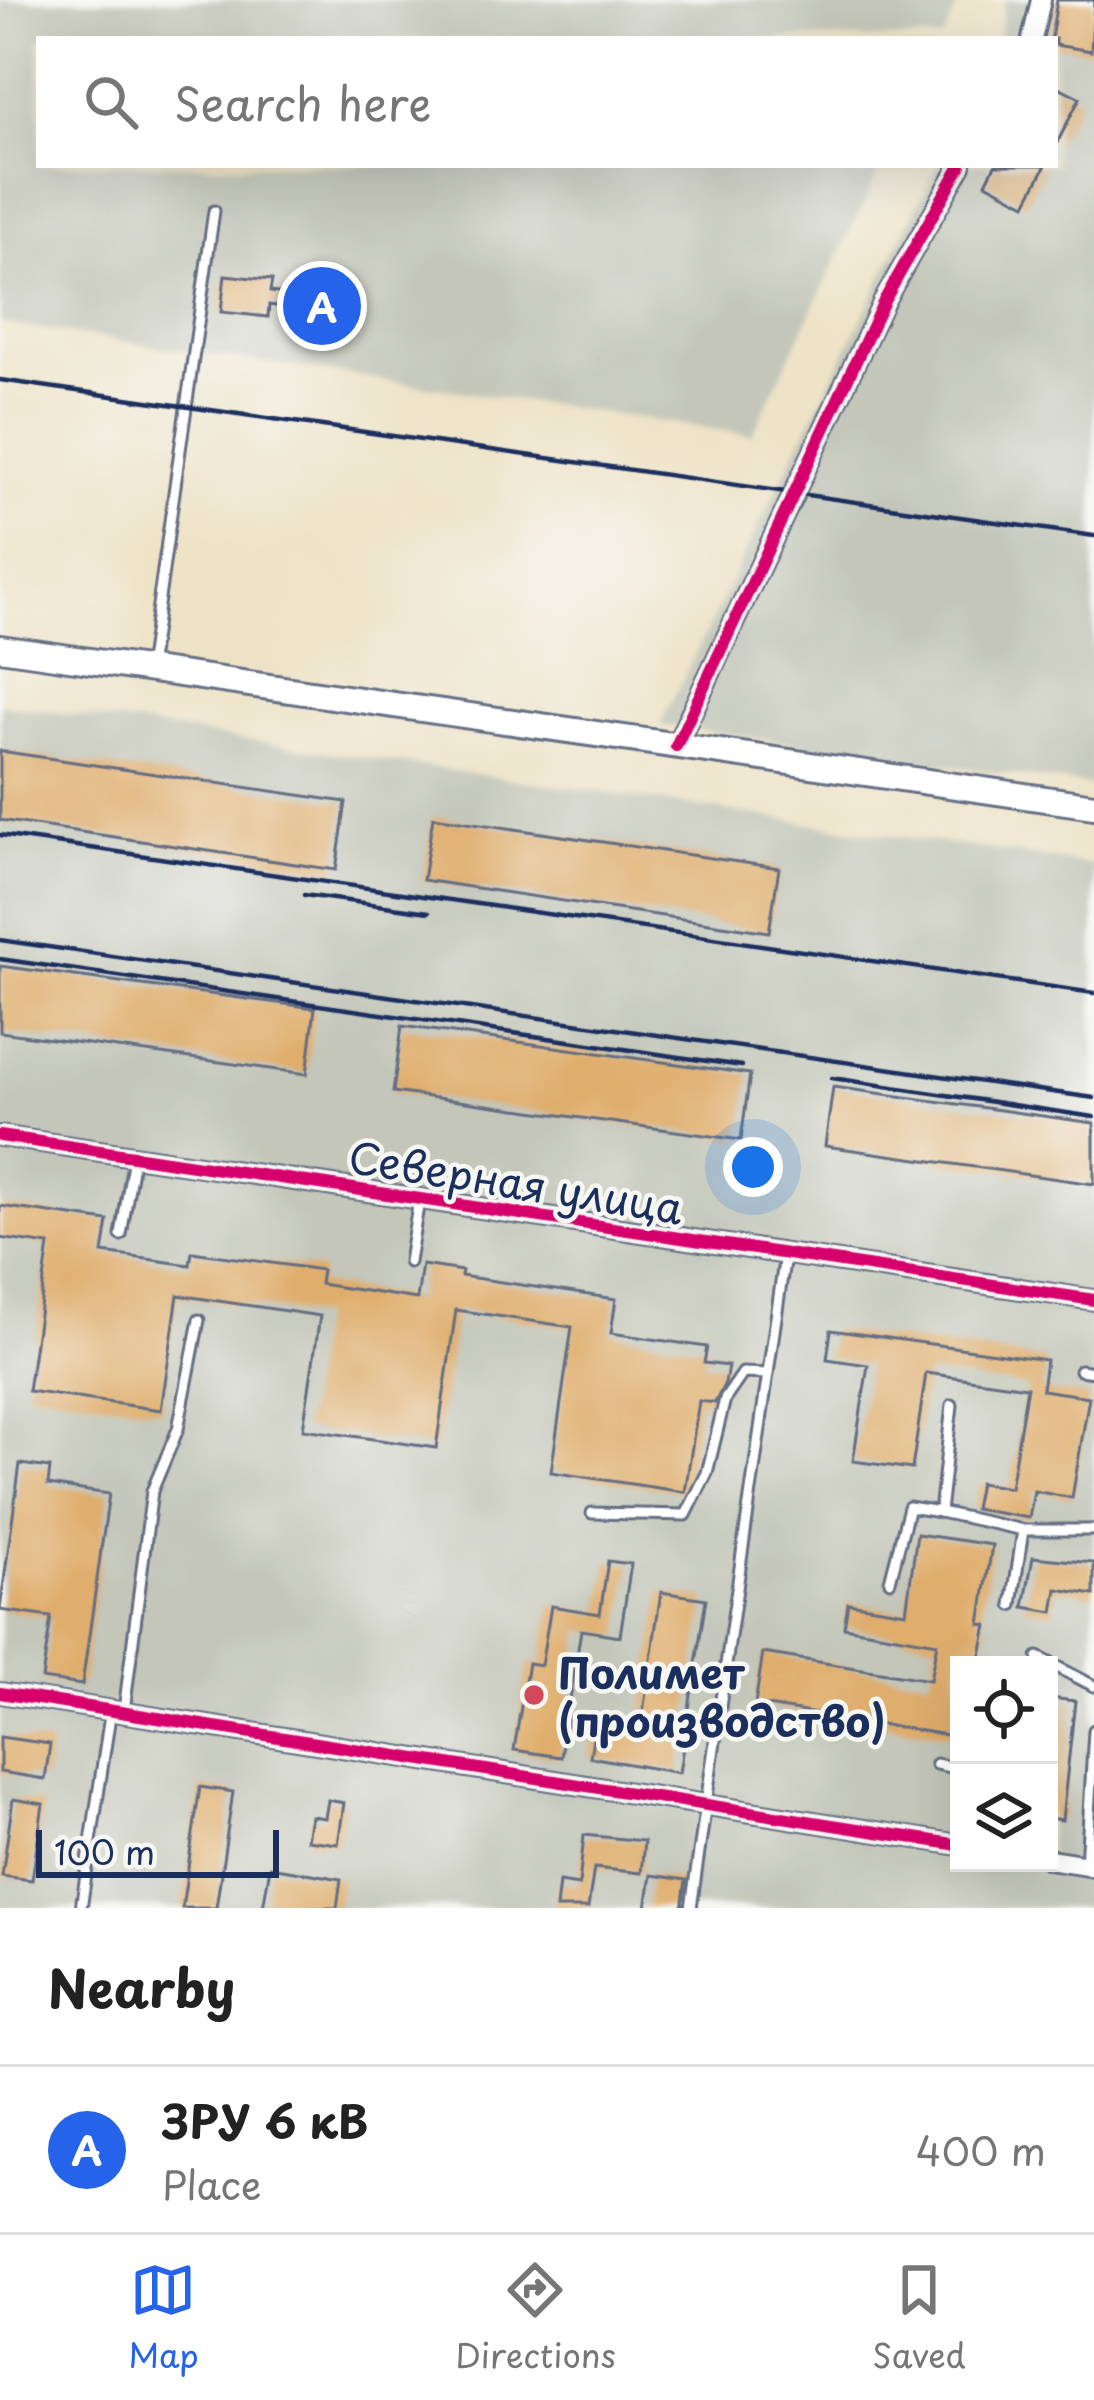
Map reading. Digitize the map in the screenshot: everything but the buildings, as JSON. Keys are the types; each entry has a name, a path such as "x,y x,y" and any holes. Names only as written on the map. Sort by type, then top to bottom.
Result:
{"main road":[{"path":"0,647 1094,806"}],"street":[{"path":"1033,36 1041,0"},
{"path":"676,746 884,301 959,168"},
{"name":"Северная улица","path":"0,1136 1094,1300"},
{"path":"0,1693 950,1844"},
{"path":"1058,1860 1090,1865"}],"lane":[{"path":"149,669 214,211"},
{"path":"121,1235 134,1157"},
{"path":"409,1262 419,1200"},
{"path":"691,1908 785,1255"},
{"path":"81,1908 152,1491 178,1429 199,1320"},
{"path":"1080,1370 1094,1372"},
{"path":"592,1513 686,1515 707,1472 725,1399 743,1373 768,1374"},
{"path":"940,1512 952,1405"},
{"path":"890,1581 910,1508 1024,1530 1094,1530"},
{"path":"1012,1605 1024,1530"},
{"path":"1058,1667 1094,1686"},
{"path":"1090,1865 1094,1730"},
{"path":"936,1764 950,1766"}],"shaded area":[{"path":"0,0 960,0 944,36 36,36 36,168 881,168 752,435 0,323"},
{"path":"1005,0 1094,0 1094,786 660,725 937,168 1058,168 1058,36 999,36"},
{"path":"0,704 1094,865 1094,1908 0,1908"}],"railway":[{"path":"0,380 1094,536"},
{"path":"0,835 1094,993"},
{"path":"304,895 429,912"},
{"path":"0,940 1094,1098"},
{"path":"0,959 742,1066"},
{"path":"832,1078 1094,1117"}],"cycle path":[{"path":"676,746 884,301 959,168"},
{"path":"0,1136 1094,1300"},
{"path":"0,1693 950,1844"}],"place":[{"name":"ЗРУ 6 кВ","path":"322,306"},
{"name":"Полимет (производство)","path":"534,1695"}]}
